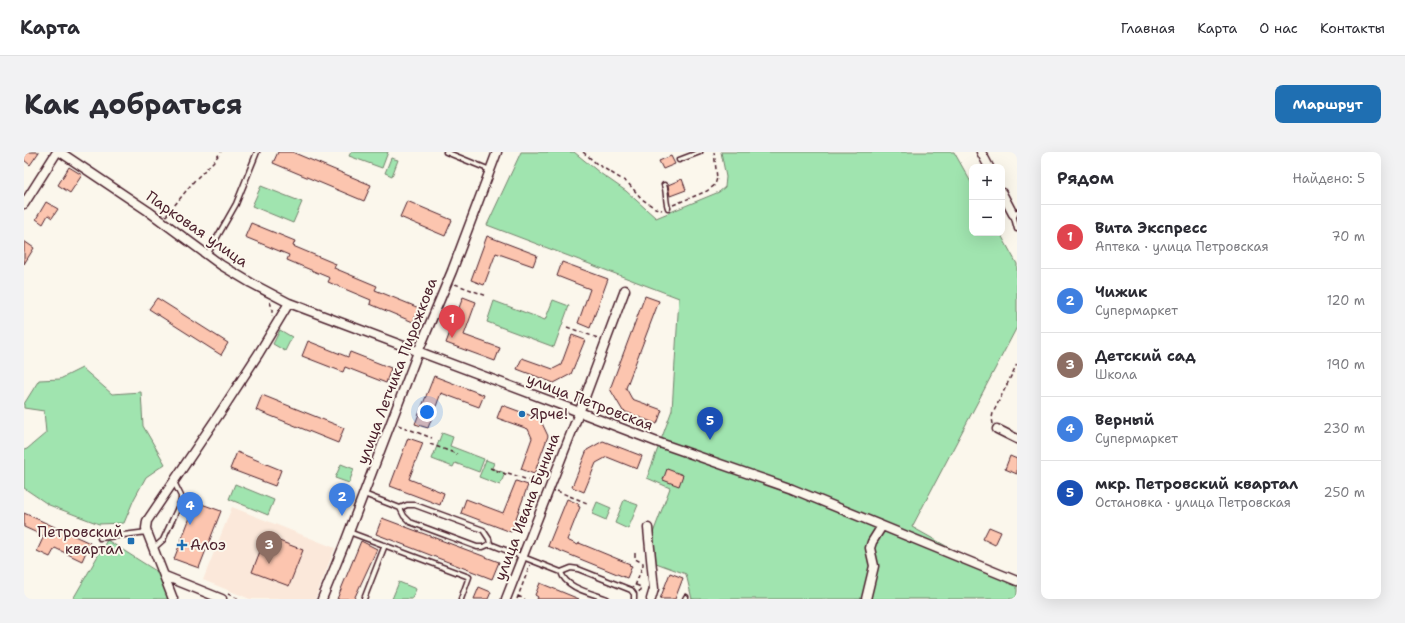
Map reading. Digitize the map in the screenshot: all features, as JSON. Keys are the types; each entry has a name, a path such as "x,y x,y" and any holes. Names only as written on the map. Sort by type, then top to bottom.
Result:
{"street":[{"path":"24,204 58,152"},
{"name":"Парковая улица","path":"58,152 148,211 207,255 251,283 288,303"},
{"name":"улица Летчика Пирожкова","path":"322,599 497,152"},
{"path":"981,152 987,164"},
{"path":"1005,198 1015,213"},
{"name":"улица Ивана Бунина","path":"506,599 579,413 625,290"},
{"path":"173,599 147,532 147,521 268,337 288,303"},
{"name":"улица Петровская","path":"288,303 656,442 792,489 1017,581"},
{"path":"996,429 1017,439"},
{"path":"866,599 874,566 870,548 882,526"},
{"path":"648,528 654,589 651,599"},
{"path":"165,576 225,597"}],"lane":[{"path":"207,255 236,204 257,152"},
{"path":"446,152 490,170"},
{"path":"679,160 700,152"},
{"path":"664,185 667,193 665,200 668,208"},
{"path":"1015,213 1017,229"},
{"path":"154,548 163,540 181,501 181,496 174,482"},
{"path":"364,494 400,508 404,516 410,522 477,547 483,547 490,544 523,556 561,572 565,580 571,585 607,599"},
{"path":"400,508 407,505 415,505 483,530 489,539 490,544"},
{"path":"100,538 147,532"},
{"path":"349,532 469,577 461,599"},
{"path":"364,599 385,545"},
{"path":"561,572 567,569 576,568 628,588 633,592 634,599"}],"path":[{"path":"161,221 194,181 221,152"},
{"path":"447,281 487,296"},
{"path":"268,298 272,308 272,317"},
{"path":"567,327 606,341"},
{"path":"996,429 992,422 992,415 1017,364"},
{"path":"391,422 432,438"},
{"path":"430,444 457,454"},
{"path":"490,468 549,488 587,503"},
{"path":"633,592 644,565 635,559 634,553"},
{"path":"517,599 532,560"},
{"path":"518,596 525,599"},
{"path":"225,597 239,599"}],"shaded area":[{"path":"232,507 335,548 315,599 250,599 203,580"}],"green space":[{"path":"351,152 388,152 382,168 349,156"},
{"path":"521,152 574,152 600,173 626,191 656,218 719,192 725,187 726,177 721,152 954,152 969,179 969,236 1002,236 1017,264 1017,327 912,527 971,560 1017,577 1017,599 692,599 686,574 656,563 653,533 670,488 647,478 672,410 679,298 487,225"},
{"path":"391,158 398,160 392,176 385,173"},
{"path":"261,186 302,202 293,223 252,206"},
{"path":"553,300 569,306 554,347 487,322 494,301 545,320"},
{"path":"280,330 292,337 285,351 273,344"},
{"path":"82,368 112,394 141,392 143,426 165,464 146,477 134,499 124,523 99,524 49,505 24,488 24,450 46,433 44,411 24,408 24,404 39,380 60,379"},
{"path":"442,433 453,437 450,446 484,459 479,472 455,463 453,467 432,459"},
{"path":"486,460 494,463 492,468 505,473 500,485 479,477"},
{"path":"341,464 354,469 349,483 335,478"},
{"path":"235,484 274,500 268,515 229,499"},
{"path":"624,500 638,505 628,529 615,523"},
{"path":"597,502 611,508 606,520 592,514"},
{"path":"107,540 164,576 171,599 73,599"},
{"path":"399,582 416,589 412,599 392,599"}],"building":[{"path":"27,152 39,152 30,165 24,160"},
{"path":"278,152 292,152 371,185 364,201 273,163"},
{"path":"671,156 675,164 663,169 659,161"},
{"path":"69,167 82,175 70,193 58,185"},
{"path":"682,179 686,190 670,196 668,185"},
{"path":"407,201 452,220 445,236 400,217"},
{"path":"46,202 58,209 52,218 48,215 43,224 36,219"},
{"path":"251,223 295,241 293,246 336,264 334,268 377,286 375,290 419,308 413,322 370,304 371,300 328,282 330,278 287,260 289,255 245,237"},
{"path":"487,236 537,255 533,266 496,253 484,285 471,280"},
{"path":"24,241 34,248 24,264"},
{"path":"562,262 608,279 590,328 578,323 590,289 557,276"},
{"path":"645,296 659,301 626,388 632,399 662,410 657,424 623,411 610,389"},
{"path":"463,297 476,302 464,335 500,348 495,361 446,343"},
{"path":"157,298 228,343 221,355 149,309"},
{"path":"572,335 585,340 571,374 554,383 517,369 522,358 553,369 561,365"},
{"path":"308,341 348,357 350,352 391,368 386,383 345,367 343,372 302,356"},
{"path":"434,376 484,395 479,407 441,393 428,428 415,424"},
{"path":"262,395 344,428 338,443 256,410"},
{"path":"502,405 540,419 548,436 534,474 521,469 532,438 528,429 497,418"},
{"path":"408,438 423,443 409,479 444,493 440,505 390,486"},
{"path":"603,441 642,456 637,469 607,457 596,463 584,492 572,487 587,450"},
{"path":"237,452 281,470 275,486 230,469"},
{"path":"1010,456 1017,459 1017,474 1005,469"},
{"path":"667,469 683,475 679,486 663,480"},
{"path":"516,481 528,485 511,532 461,513 466,499 503,513"},
{"path":"567,499 579,504 578,506 580,507 567,540 578,545 579,543 630,564 629,565 632,566 627,578 548,546"},
{"path":"196,502 221,511 199,568 174,559"},
{"path":"24,513 90,543 82,561 55,548 50,557 37,551 44,536 24,527"},
{"path":"382,518 499,562 492,579 376,534"},
{"path":"989,527 1001,532 995,545 983,539"},
{"path":"266,536 303,550 289,586 252,572"},
{"path":"361,541 377,549 354,599 337,599"},
{"path":"670,573 683,578 675,599 660,599"},
{"path":"540,583 579,599 537,599 538,597 535,595"},
{"path":"479,587 491,592 488,599 474,599"}],"place":[{"name":"Вита Экспресс","path":"452,338"},
{"name":"Ярче!","path":"522,414"},
{"name":"мкр. Петровский квартал","path":"710,440"},
{"name":"Чижик","path":"342,516"},
{"name":"Верный","path":"190,525"},
{"name":"Петровский квартал","path":"131,541"},
{"name":"Алоэ","path":"182,545"},
{"name":"Детский сад","path":"269,564"}]}
